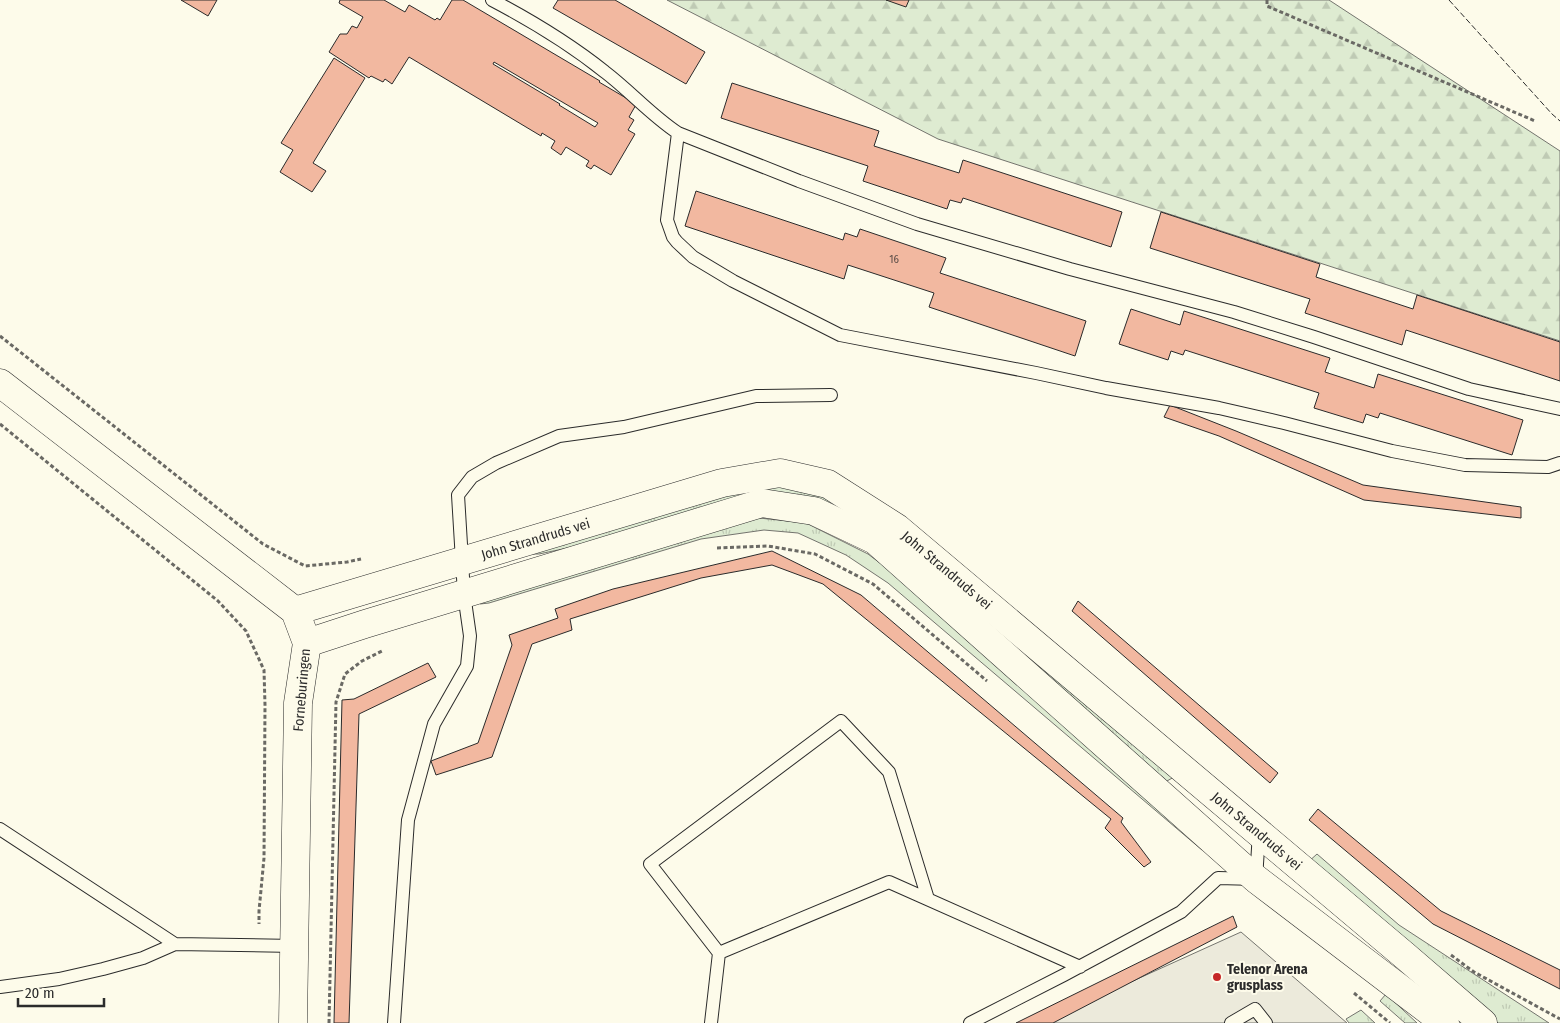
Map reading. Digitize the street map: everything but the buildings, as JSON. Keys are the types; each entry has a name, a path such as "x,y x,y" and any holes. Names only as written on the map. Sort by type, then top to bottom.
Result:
{"street":[{"path":"0,383 295,611"},
{"name":"John Strandruds vei","path":"295,611 722,482 780,473 828,484 897,528 1483,1023"},
{"name":"John Strandruds vei","path":"307,644 762,503 814,511 875,540 1256,879 1445,1023"},
{"name":"Forneburingen","path":"293,1023 298,703 307,644 295,611"}],"lane":[{"path":"492,0 530,20 569,45 606,72 667,126 678,133 799,181 917,224 1070,269 1234,312 1469,390 1560,409"},
{"path":"678,133 667,220 673,237 677,242 693,257 733,281 840,335 1106,388 1219,408 1452,464 1465,466 1548,467 1560,463"},
{"path":"394,1023 408,820 434,724 467,666 470,636 466,621 458,495 472,477 496,463 559,436 624,427 756,396 831,395"},
{"path":"711,1023 719,953 650,864 841,721 889,772 928,900"},
{"path":"0,829 175,944"},
{"path":"970,1023 1181,912 1218,878 1256,879 1259,832"},
{"path":"719,953 889,882 1080,966"},
{"path":"0,987 58,979 103,969 143,958 175,944 295,946"},
{"path":"1231,1023 1255,1010 1266,1023"}],"path":[{"path":"1267,0 1267,6 1535,122"},
{"path":"0,336 263,544 305,566 362,559"},
{"path":"0,424 218,601 246,631 264,670 264,858 258,911 260,945"},
{"path":"714,548 768,546 815,554 873,584 993,686"},
{"path":"329,1023 336,702 345,674 362,661 387,649"},
{"path":"1450,954 1474,972 1560,1019"},
{"path":"1353,991 1390,1023"}],"green space":[{"path":"667,0 1329,0 1560,151 1560,341 938,139"},
{"path":"778,485 839,501 862,515 1174,777 1167,781 908,560 804,498 539,554 523,554 637,515"},
{"path":"759,518 806,523 868,554 913,588 1207,836 1202,850 888,583 846,555 798,533 764,530 701,539 489,603 480,604 479,600"},
{"path":"1317,854 1399,925 1549,1023 1498,1023 1307,863"},
{"path":"1386,994 1417,1023 1405,1023 1380,1001"},
{"path":"1361,1010 1375,1023 1349,1023 1346,1019"}],"shaded area":[{"name":"Telenor Arena grusplass","path":"1241,932 1347,1023 1040,1023"}],"fence":[{"path":"1449,0 1560,121"}],"place":[{"name":"Telenor Arena grusplass","path":"1217,977"}]}
